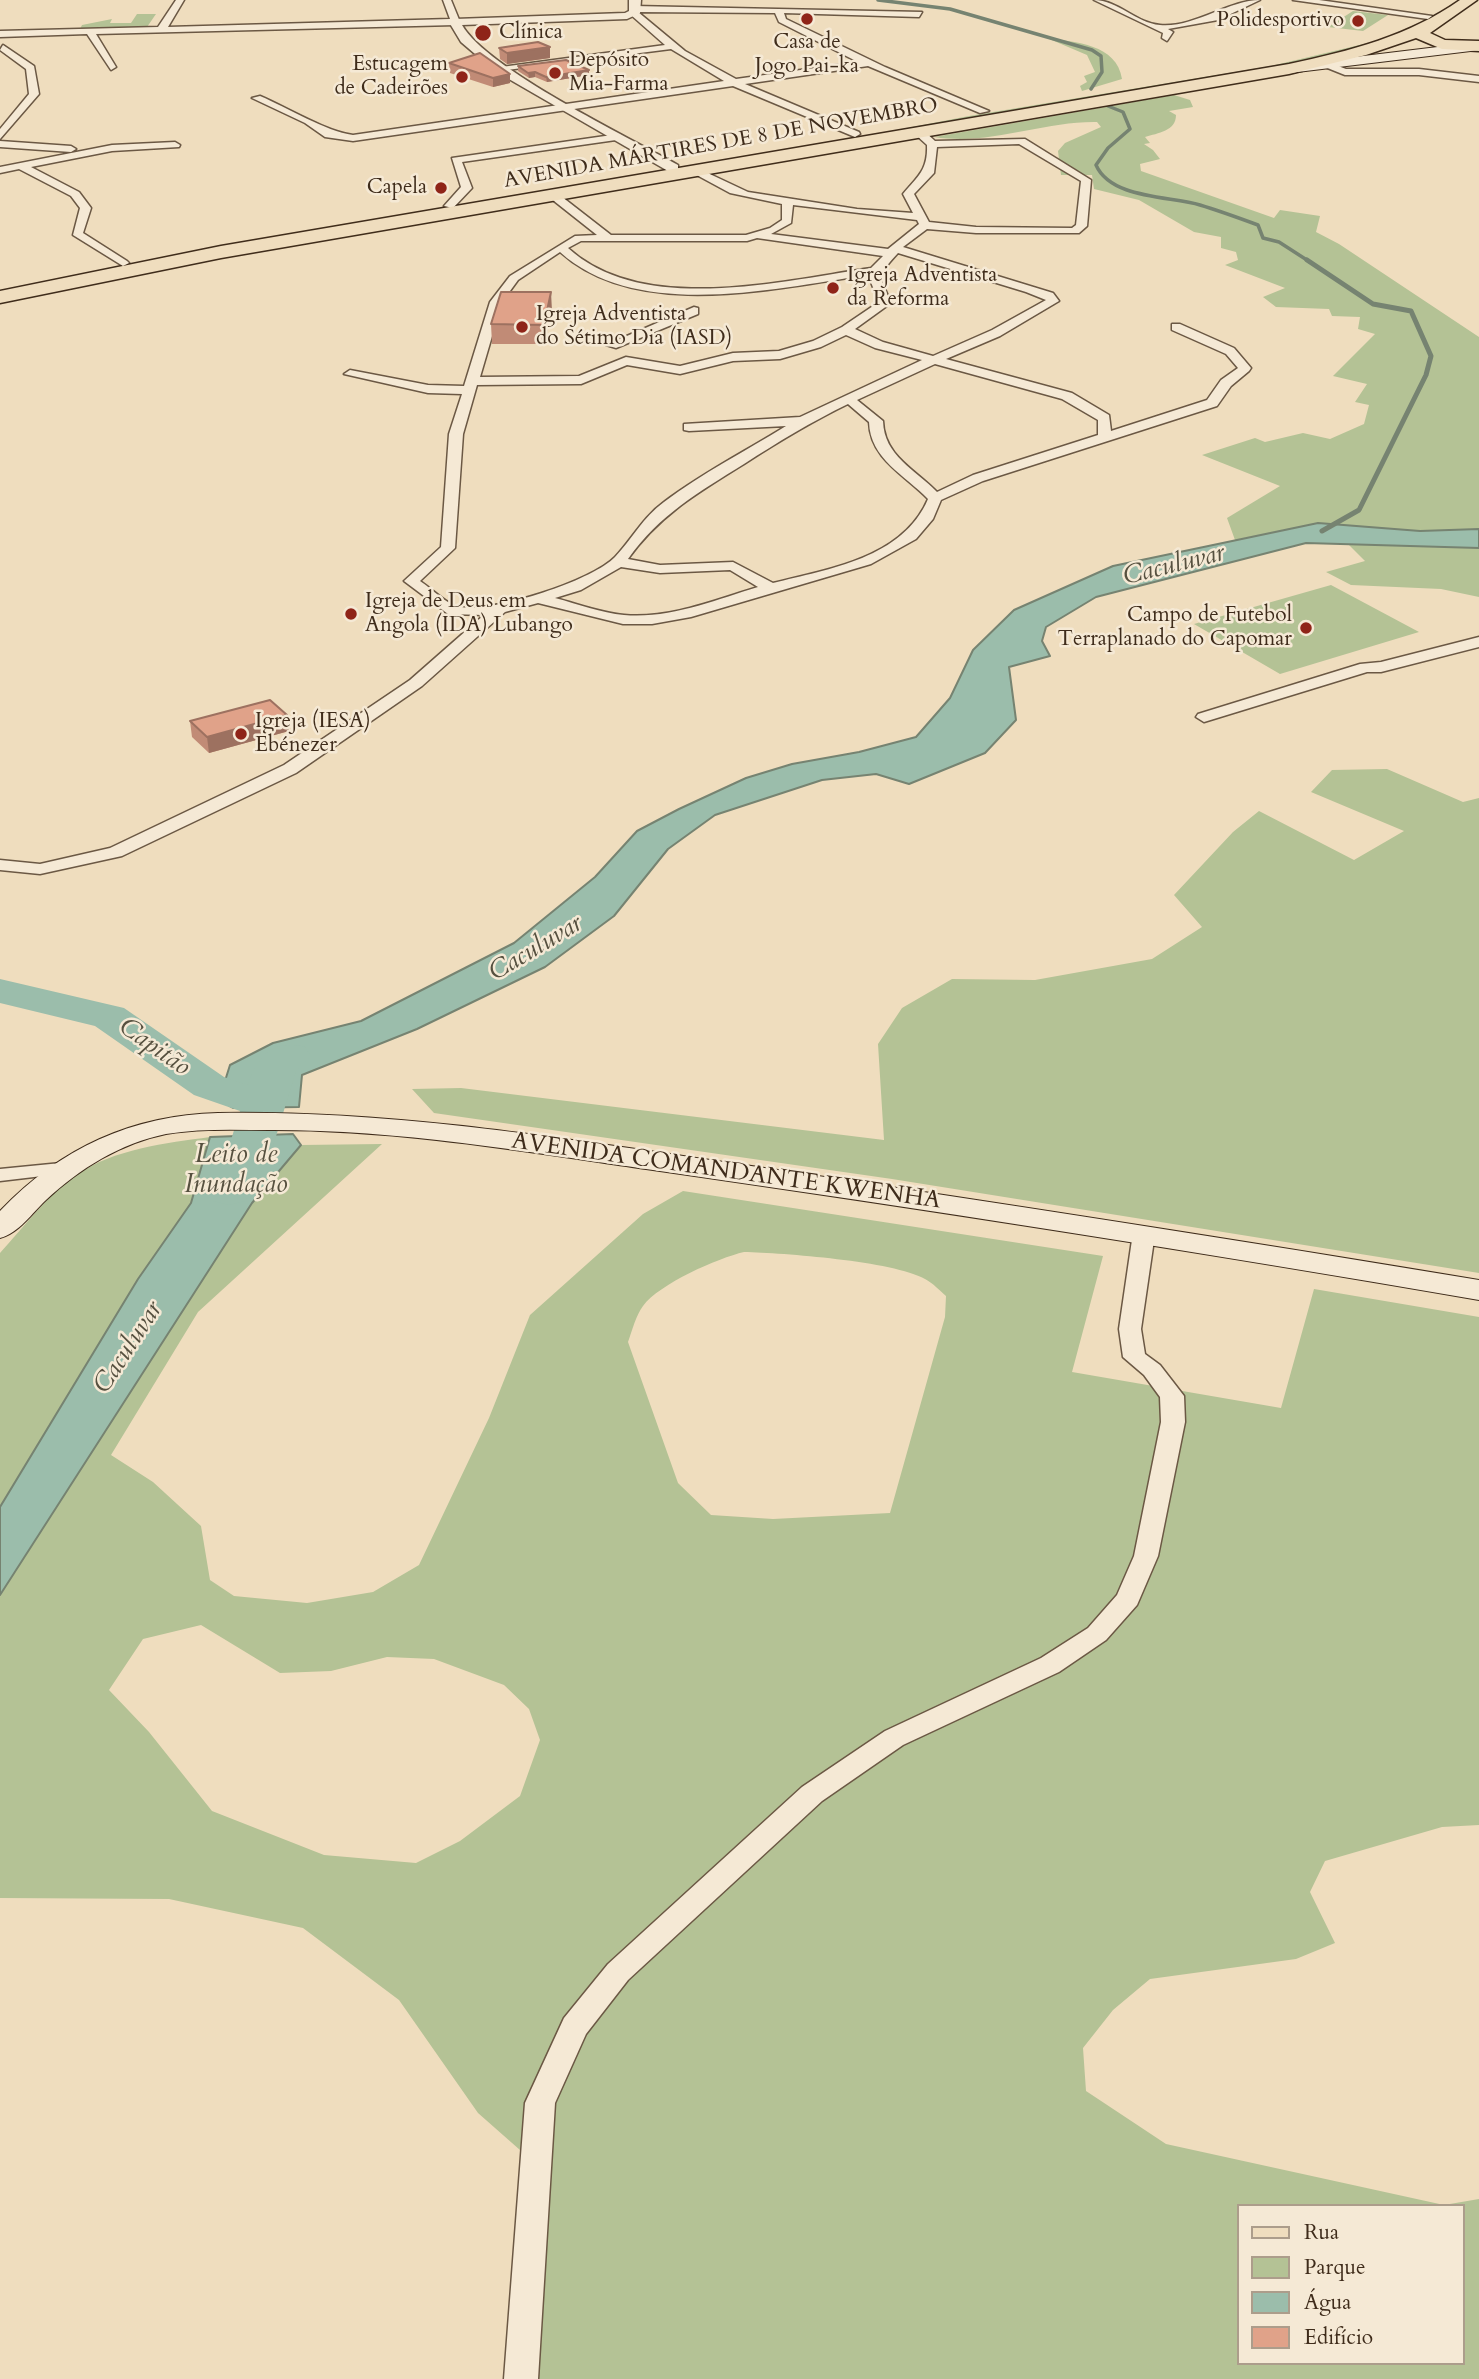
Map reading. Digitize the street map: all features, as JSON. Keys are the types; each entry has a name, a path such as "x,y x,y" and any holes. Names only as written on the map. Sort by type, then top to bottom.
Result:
{"main road":[{"path":"1451,0 1422,35 1435,42 1479,46"},
{"path":"1432,21 1470,0"},
{"name":"AVENIDA MÁRTIRES DE 8 DE NOVEMBRO","path":"0,289 122,262 673,168 984,111 1087,99 1289,69 1366,50 1432,21"},
{"name":"AVENIDA MÁRTIRES DE 8 DE NOVEMBRO","path":"1111,95 1320,52 1432,21"},
{"path":"1289,69 1479,46"},
{"name":"AVENIDA MÁRTIRES DE 8 DE NOVEMBRO","path":"0,297 221,252 553,195 697,171 926,139 1087,99"},
{"name":"AVENIDA COMANDANTE KWENHA","path":"0,1229 61,1169 105,1146 153,1129 206,1122 301,1120 381,1124 490,1138 1144,1233 1479,1290"}],"street":[{"path":"161,30 180,0"},
{"path":"447,0 454,22 465,40 499,68 673,168"},
{"path":"1098,0 1168,32 1167,38"},
{"path":"1158,28 1202,21 1241,9 1256,0"},
{"path":"1297,0 1432,21"},
{"path":"1223,2 1241,9"},
{"path":"636,5 670,47 737,82 855,134"},
{"path":"0,34 454,22 636,5 919,14"},
{"path":"779,10 782,20 868,63 923,89 984,111"},
{"path":"90,32 111,67"},
{"path":"2,48 39,33"},
{"path":"499,68 670,47"},
{"path":"0,136 34,94 31,68 2,48"},
{"path":"257,98 338,138 868,63"},
{"path":"1328,65 1345,72 1419,72 1479,79"},
{"path":"449,206 467,188 456,160 619,137"},
{"path":"697,171 734,191 788,202 984,230 1075,230 1081,226 1086,180 1021,141 926,139 933,164 926,180 908,194 922,221"},
{"path":"0,144 90,152"},
{"path":"0,170 127,146 175,145"},
{"path":"21,166 75,194 86,208 77,233 122,262"},
{"path":"553,195 608,238"},
{"path":"761,236 788,221 788,202"},
{"path":"350,374 428,389 581,380 626,361 680,370 733,357 780,355 817,344 846,330 885,303 874,277 875,271 922,221"},
{"path":"761,236 835,248 893,251 1053,298 1025,317 803,421 668,505 639,533 619,562 576,587 500,609 480,612 453,611 411,581 448,548 456,434 496,302 514,278 561,247 579,238 608,238 761,236"},
{"path":"561,247 589,270 632,285 657,288 723,290 875,271"},
{"path":"626,361 628,353 608,341 694,311"},
{"path":"935,498 978,478 1105,435 1212,403 1226,383 1245,368 1230,351 1176,327"},
{"path":"846,330 879,345 1067,396 1104,418 1105,435"},
{"path":"879,345 892,378"},
{"path":"850,400 876,421 874,432 886,455 935,498"},
{"path":"689,427 803,421"},
{"path":"539,599 633,621 688,612 854,567 888,550 914,531 932,510 935,498"},
{"path":"619,562 660,569 733,566 771,588"},
{"path":"0,865 40,869 116,852 290,769 416,683 500,609"},
{"path":"1204,717 1366,667 1403,662 1459,645 1479,642"},
{"path":"0,1175 61,1169"},
{"path":"521,2379 540,2103 574,2028 618,1972 812,1794 894,1738 1050,1665 1097,1634 1128,1599 1146,1556 1173,1422 1172,1396 1152,1370 1134,1357 1130,1329 1144,1233"}],"green space":[{"name":"Polidesportivo","path":"1353,11 1388,15 1363,31 1328,27"},
{"path":"137,14 156,14 147,27 80,29 82,25 112,19 110,23 131,23"},
{"path":"1393,37 1317,60 809,147 969,116 1271,66"},
{"path":"1047,38 1082,44 1103,52 1112,58 1122,79 1082,91 1080,86 1087,82 1084,76 1095,72 1087,55"},
{"path":"1174,95 1190,100 1193,107 1169,111 1176,115 1173,125 1145,137 1150,143 1144,144 1160,159 1140,164 1141,171 1274,218 1280,210 1320,216 1316,232 1339,244 1479,337 1479,529 1420,531 1318,523 1235,540 1227,518 1280,486 1202,455 1255,438 1265,442 1303,433 1330,439 1364,424 1369,405 1355,402 1367,384 1333,376 1375,334 1358,329 1360,317 1332,316 1329,309 1276,307 1263,297 1285,288 1225,265 1238,260 1236,252 1221,248 1221,237 1194,232 1139,200 1094,189 1092,175 1061,175 1058,151 1065,143 1101,127 1097,122 1056,125 975,138 934,137"},
{"path":"1348,544 1479,548 1479,597 1441,589 1351,585 1326,572 1365,561"},
{"name":"Campo de Futebol Terraplanado do Capomar","path":"1331,585 1419,632 1280,674 1194,624"},
{"path":"1387,769 1463,802 1479,798 1479,1273 892,1179 434,1113 412,1089 461,1088 884,1140 878,1044 902,1008 952,979 1035,980 1152,959 1202,927 1174,895 1233,832 1259,811 1354,860 1404,831 1311,792 1332,770"},
{"path":"210,1137 191,1203 138,1279 0,1507 0,1253 55,1192 91,1166 141,1148"},
{"path":"382,1144 198,1312 111,1455 153,1482 201,1526 210,1580 234,1596 307,1603 373,1592 419,1565 489,1418 530,1315 643,1214 683,1191 1103,1256 1072,1372 1281,1408 1314,1289 1479,1317 1479,1825 1442,1827 1325,1861 1310,1892 1335,1943 1296,1959 1150,1979 1113,2010 1083,2048 1086,2091 1166,2144 1439,2204 1238,2204 1238,2365 1465,2365 1465,2204 1450,2204 1479,2199 1479,2379 521,2379 537,2165 478,2113 399,2000 303,1928 169,1899 0,1898 0,1595 252,1203 301,1145","holes":["744,1252 810,1256 889,1267 910,1273 925,1279 946,1296 945,1317 890,1513 773,1519 711,1515 678,1483 628,1342 638,1314 662,1289 720,1260","201,1625 280,1673 331,1671 387,1657 434,1659 504,1685 529,1709 540,1740 520,1796 460,1841 416,1863 324,1855 212,1811 149,1732 109,1690 143,1639"]}],"water":[{"path":"1318,523 1420,531 1479,529 1479,548 1306,543 1096,597 1046,627 1042,641 1050,656 1009,667 1016,720 985,753 909,784 876,774 822,780 715,815 668,849 614,916 545,967 417,1029 302,1075 299,1107 233,1108 219,1100 230,1065 273,1043 361,1021 514,943 595,877 637,831 679,809 746,778 792,764 859,752 916,737 950,698 973,650 1014,610 1113,566"},
{"name":"Leito de Inundação","path":"293,1134 301,1145 252,1203 0,1595 0,1507 138,1279 191,1203 210,1137"}],"building":[{"path":"538,42 550,47 507,53 499,48"},
{"path":"480,53 510,74 493,78 449,63"},
{"name":"Depósito Mia-Farma","path":"566,60 589,70 546,77 535,72 528,73 518,66"},
{"path":"501,292 551,292 544,325 491,324"},
{"path":"270,700 287,715 207,737 190,721"}],"waterway":[{"path":"878,0 950,9 1092,50 1101,56 1102,72 1091,89"},
{"path":"1108,106 1123,112 1130,129 1108,148 1096,165 1114,184 1142,194 1200,205 1258,225 1263,238 1279,242 1310,262"},
{"path":"1310,262 1373,304 1411,311 1431,356 1426,375 1359,510 1322,531"},
{"name":"Capitão","path":"0,991 109,1017 209,1086 264,1105"},
{"name":"Caculuvar","path":"264,1105 276,1065 290,1056"},
{"name":"Caculuvar","path":"229,1191 248,1156 264,1105"}],"place":[{"name":"Casa de Jogo Pai-ka","path":"807,19"},
{"name":"Polidesportivo","path":"1358,21"},
{"name":"Clínica","path":"483,33"},
{"name":"Depósito Mia-Farma","path":"555,73"},
{"name":"Estucagem de Cadeirões","path":"462,77"},
{"name":"Capela","path":"441,188"},
{"name":"Igreja Adventista da Reforma","path":"833,288"},
{"name":"Igreja Adventista do Sétimo Dia (IASD)","path":"522,327"},
{"name":"Igreja de Deus em Angola (IDA) Lubango","path":"351,614"},
{"name":"Campo de Futebol Terraplanado do Capomar","path":"1306,628"},
{"name":"Igreja (IESA) Ebénezer","path":"241,734"}]}
